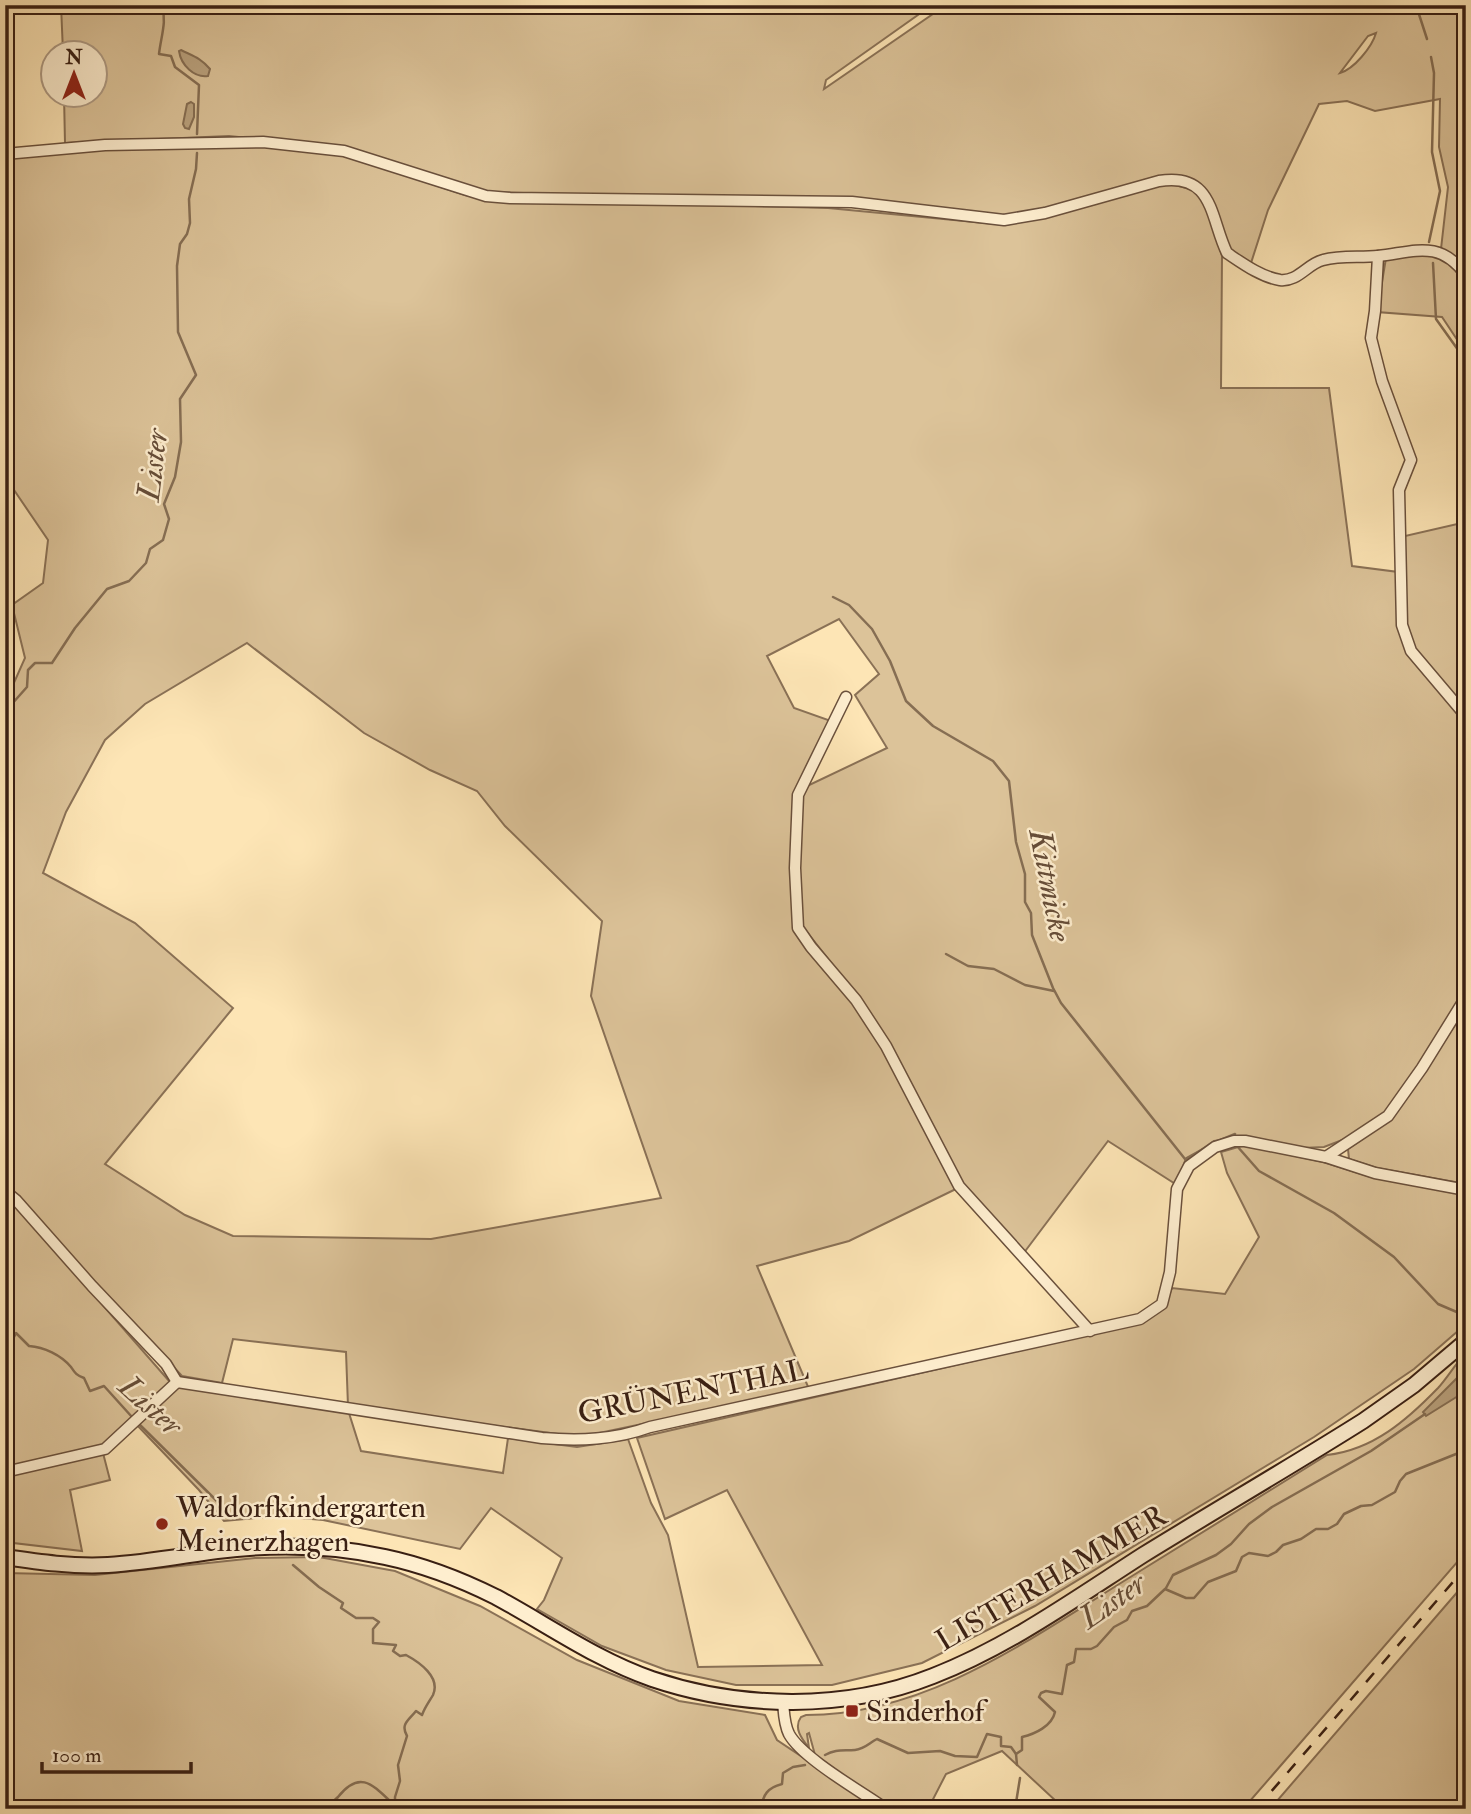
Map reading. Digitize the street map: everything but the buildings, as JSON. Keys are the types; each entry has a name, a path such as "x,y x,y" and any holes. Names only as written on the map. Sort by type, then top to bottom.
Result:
{"main road":[{"name":"LISTERHAMMER","path":"5,1557 66,1565 109,1565 288,1546 342,1549 389,1558 444,1574 494,1597 594,1655 651,1678 719,1695 782,1702 850,1698 932,1677 998,1645 1363,1421 1414,1385 1466,1341"}],"street":[{"path":"5,154 104,145 263,142 344,151 486,196 852,202 989,220 1024,218 1159,181 1176,180 1195,186 1205,195 1227,253 1266,276 1288,280 1323,260 1378,256 1413,249 1442,252 1457,262 1466,275"},
{"path":"1378,256 1376,311 1371,338 1382,381 1411,460 1399,490 1402,625 1411,652 1466,716"},
{"path":"846,697 797,795 799,928 811,947 856,1000 886,1046 959,1186 1090,1331"},
{"path":"1326,1157 1388,1116 1422,1068 1466,997"},
{"name":"GRÜNENTHAL","path":"177,1382 542,1438 578,1441 629,1435 650,1427 1140,1319 1162,1304 1170,1272 1177,1189 1189,1166 1215,1147 1234,1141 1326,1157 1375,1173 1466,1189"},
{"path":"5,1191 166,1364 177,1382 105,1449 5,1472"},
{"path":"782,1702 790,1737 808,1755 886,1809"}],"shaded area":[{"path":"61,5 932,5 826,80 824,89 946,5 1466,5 1466,271 1441,249 1448,187 1439,147 1440,99 1375,111 1347,101 1319,104 1268,210 1251,263 1226,250 1212,200 1202,186 1177,177 1022,215 989,216 901,205 493,192 473,189 343,148 229,136 65,143 64,108 108,108 108,38 62,38","holes":["1376,33 1367,51 1345,71 1340,73 1368,36"]},
{"path":"181,50 207,65 210,69 208,76 189,70 180,56"},
{"path":"187,104 194,104 194,117 189,129 183,124"},
{"path":"261,145 341,154 465,195 485,199 828,208 1006,225 1167,183 1194,190 1208,205 1222,256 1221,388 1329,388 1352,566 1398,572 1408,651 1466,719 1466,987 1421,1067 1383,1115 1358,1134 1324,1147 1302,1148 1249,1137 1214,1141 1185,1161 1177,1185 1108,1141 1023,1254 961,1186 859,998 803,927 799,907 801,800 805,787 887,748 855,695 879,674 839,619 767,656 794,708 831,721 797,790 797,932 853,1002 882,1047 958,1188 849,1241 757,1266 809,1389 580,1437 348,1406 346,1352 233,1339 222,1383 182,1376 5,1187 5,703 25,658 12,605 43,583 48,540 14,490 5,494 5,158 111,148","holes":["247,643 364,733 430,770 477,791 505,826 602,921 591,996 661,1198 431,1239 233,1236 185,1215 105,1164 233,1008 135,923 43,873 66,812 105,740 145,704"]},
{"path":"1440,254 1466,278 1466,353 1442,317 1377,312 1386,258"},
{"path":"1466,522 1466,714 1430,674 1413,650 1405,624 1403,594 1405,536"},
{"path":"1466,1004 1466,1184 1377,1168 1349,1159 1348,1149 1390,1120 1455,1025"},
{"path":"1245,1145 1323,1162 1371,1177 1466,1192 1466,1324 1414,1369 1314,1437 1035,1606 922,1663 832,1685 736,1685 666,1670 602,1646 537,1609 544,1600 562,1558 491,1508 460,1549 323,1520 276,1516 224,1521 199,1490 136,1424 178,1385 348,1410 361,1451 503,1473 508,1438 577,1447 628,1439 651,1503 668,1535 698,1667 822,1665 727,1490 665,1519 637,1438 1143,1322 1163,1309 1172,1288 1225,1294 1259,1237 1227,1173 1221,1152"},
{"path":"5,1199 17,1207 170,1382 112,1442 94,1449 5,1470"},
{"path":"1466,1353 1466,1552 1243,1809 1058,1809 1057,1802 1002,1751 946,1774 928,1809 890,1809 815,1755 809,1733 809,1748 801,1737 798,1725 801,1717 850,1712 892,1702 933,1688 1012,1650 1327,1455 1359,1447 1388,1432 1438,1388"},
{"path":"1466,1369 1466,1391 1426,1416 1423,1412"},
{"path":"103,1453 110,1480 70,1490 82,1551 5,1542 5,1477"},
{"path":"319,1557 395,1571 480,1606 577,1660 679,1701 765,1715 777,1740 880,1809 5,1809 5,1573 95,1575 255,1558"},
{"path":"1466,1582 1466,1809 1270,1809"}],"waterway":[{"name":"Lister","path":"162,5 164,23 159,54 171,56 175,67 199,85 197,134"},
{"path":"1416,5 1427,39"},
{"path":"1429,242 1440,191 1432,152 1434,73 1431,57"},
{"name":"Lister","path":"5,720 11,705 27,687 28,670 35,663 52,663 75,628 107,589 129,581 146,563 150,549 163,540 169,519 164,504 175,477 181,442 180,399 196,375 178,332 177,266 180,244 190,223 189,199 197,153"},
{"path":"1433,263 1436,319 1466,361"},
{"name":"Kittmicke","path":"833,597 849,605 872,629 890,661 906,701 933,726 993,761 1009,781 1016,842 1025,874 1025,902 1031,913 1032,935 1061,1003 1185,1159 1212,1144"},
{"path":"946,954 968,966 994,969 1025,985 1054,991"},
{"name":"Kittmicke","path":"1218,1141 1235,1134"},
{"name":"Kittmicke","path":"1237,1146 1259,1171 1334,1213 1394,1257 1438,1304 1466,1316"},
{"name":"Lister","path":"5,1339 11,1343 16,1333 29,1346 57,1355 76,1374 84,1378 90,1391 104,1386 132,1417"},
{"path":"1166,1588 1173,1575 1216,1555 1272,1507 1371,1451 1425,1414"},
{"name":"Lister","path":"137,1422 231,1515"},
{"name":"Lister","path":"825,1755 858,1749 877,1739 908,1753 940,1751 955,1756 977,1757 987,1734 1001,1737 1001,1746 1011,1747 1016,1754 1022,1750 1022,1737 1042,1729 1053,1717 1055,1712 1039,1697 1046,1691 1062,1694 1067,1665 1074,1662 1076,1649 1091,1649 1097,1646 1114,1627 1127,1620 1132,1611 1147,1606 1165,1589 1186,1598 1194,1598 1208,1582 1236,1571 1242,1557 1249,1553 1268,1556 1283,1545 1301,1539 1316,1529 1328,1529 1337,1524 1344,1514 1361,1506 1372,1505 1395,1492 1406,1474 1466,1450"},
{"name":"Lister","path":"293,1565 343,1603 341,1608 356,1618 373,1618 379,1622 373,1629 373,1643 396,1645 393,1651 417,1662 434,1682 433,1695 422,1715 416,1711 404,1728 407,1736 398,1765 400,1781 395,1797 395,1809"},
{"path":"1016,1754 1017,1765"},
{"name":"Lister","path":"760,1809 767,1792 782,1784 783,1773 793,1767 805,1765"},
{"path":"1015,1809 1020,1778"},
{"path":"326,1809 346,1788 360,1782 373,1786 393,1804"}],"railway":[{"path":"1256,1809 1466,1567"}],"place":[{"name":"Waldorfkindergarten Meinerzhagen","path":"162,1524"},
{"name":"Sinderhof","path":"852,1711"}]}
